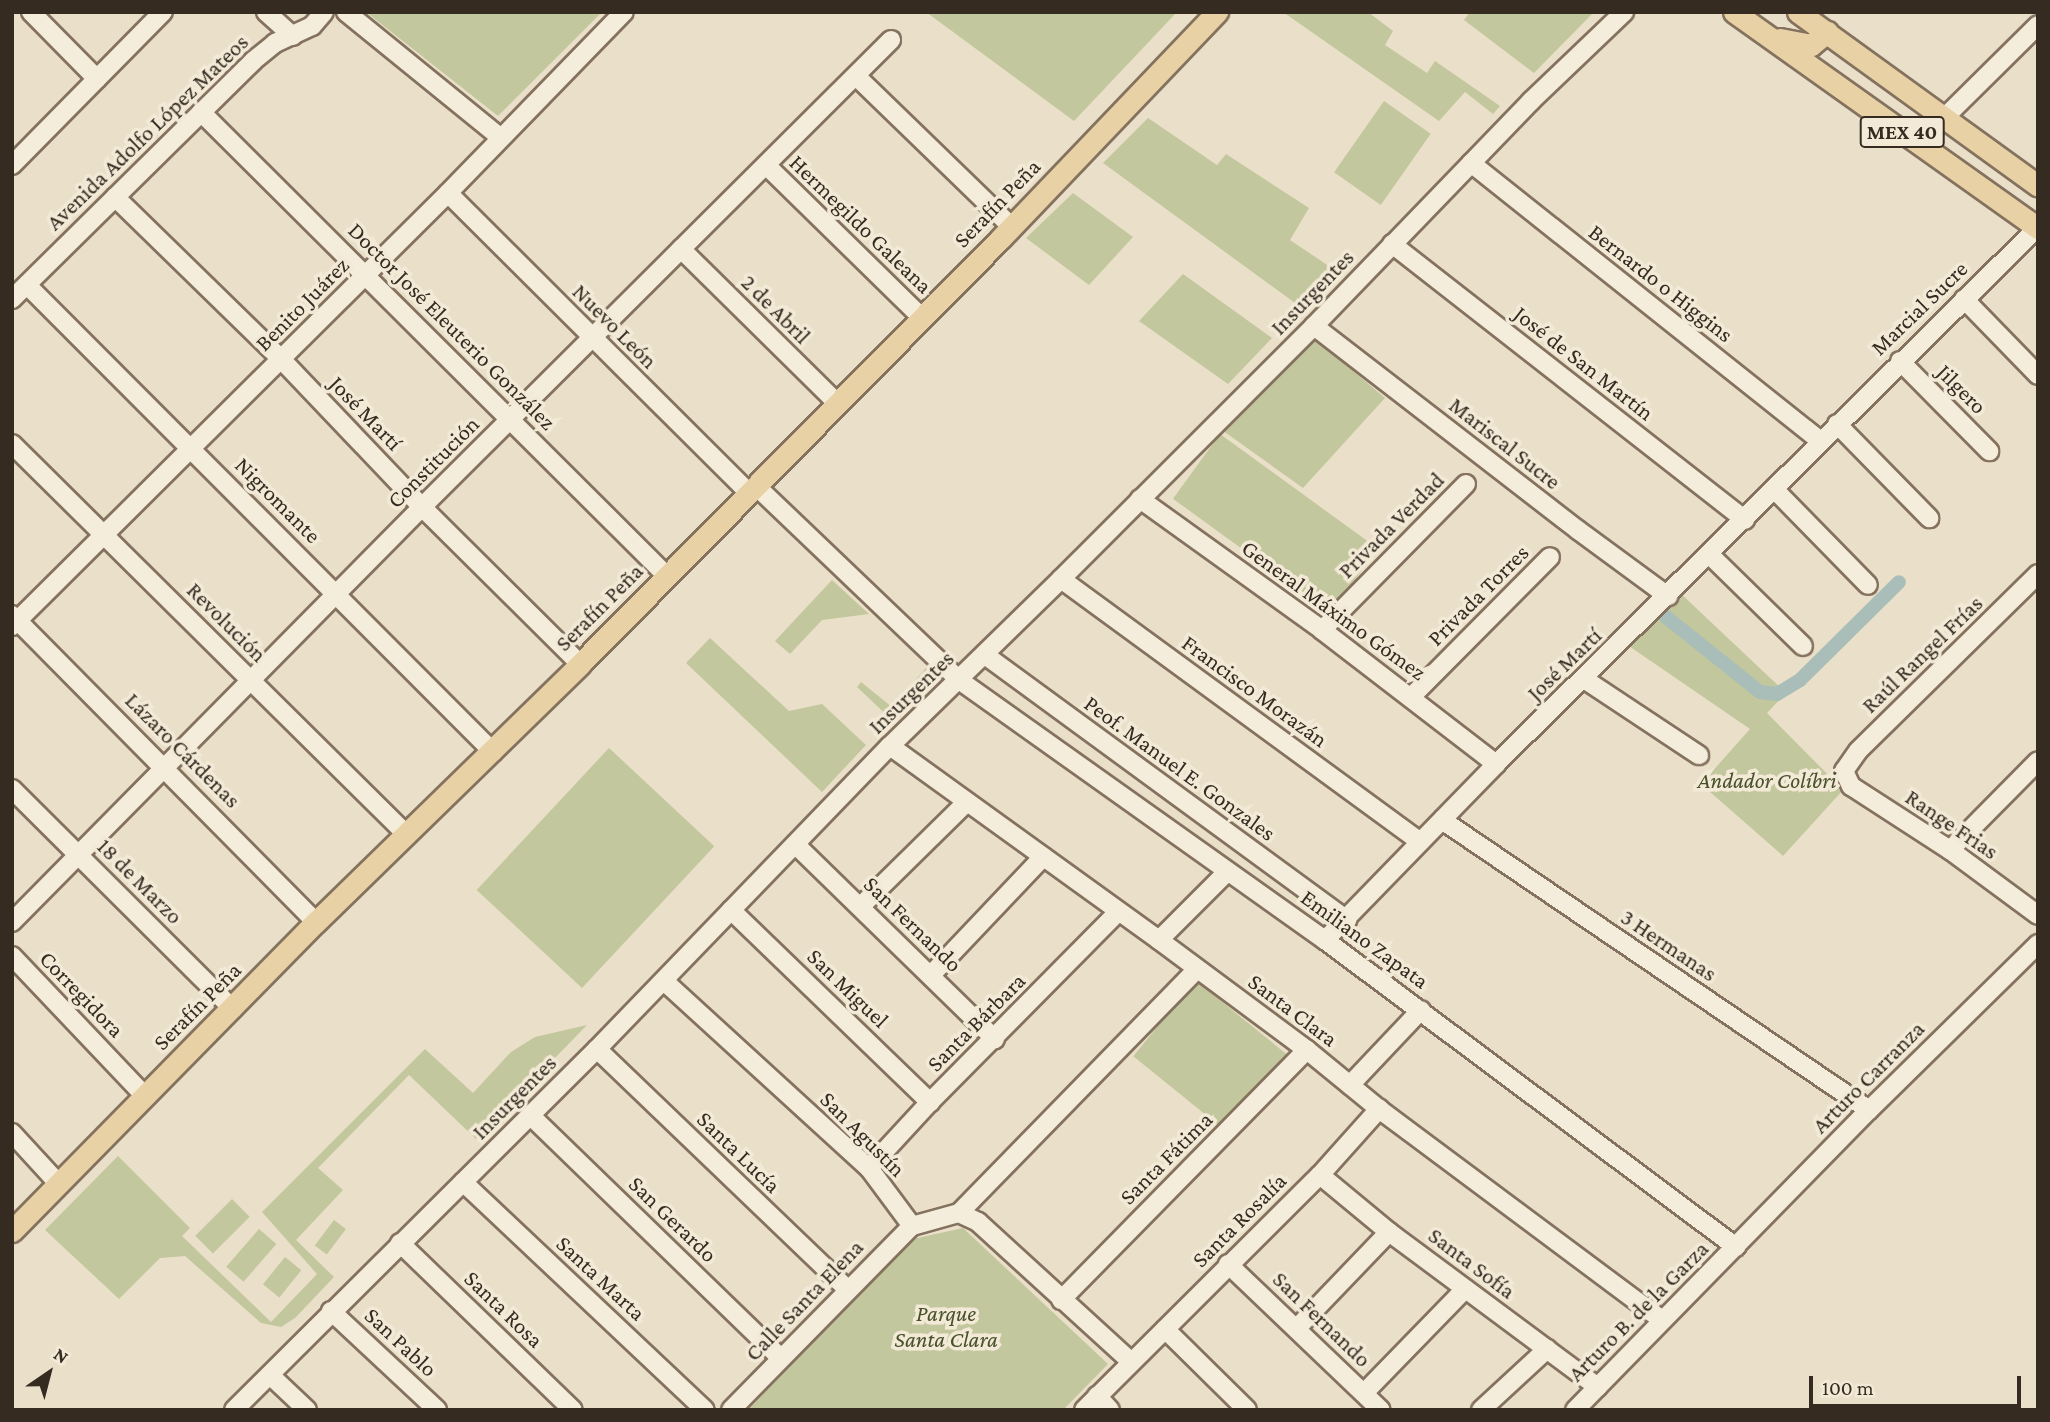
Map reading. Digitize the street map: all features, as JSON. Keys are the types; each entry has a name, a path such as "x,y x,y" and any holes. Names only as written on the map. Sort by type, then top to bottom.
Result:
{"main road":[{"name":"Serafín Peña","path":"12,1231 316,922 493,752 1012,227 1217,12"},
{"name":"MEX 40","path":"1734,12 2037,228"},
{"name":"MEX 40","path":"1798,12 2038,186"},
{"path":"1768,36 1807,46 1816,43 1827,32"}],"street":[{"path":"31,12 97,79"},
{"path":"15,158 163,12"},
{"path":"266,12 293,36"},
{"name":"Avenida Adolfo López Mateos","path":"12,299 263,52 283,38 312,26 324,12"},
{"path":"346,12 500,136"},
{"name":"Benito Juárez","path":"14,621 367,275 624,12"},
{"name":"Insurgentes","path":"234,1410 331,1311 531,1116 890,746 985,655 1314,326 1471,163 1624,12"},
{"path":"1944,118 2038,25"},
{"name":"Constitución","path":"12,922 422,507 891,40"},
{"path":"856,76 1012,227"},
{"name":"Doctor José Eleuterio González","path":"201,111 667,576"},
{"name":"Bernardo o Higgins","path":"1471,163 1821,441"},
{"name":"Hermegildo Galeana","path":"766,165 922,318"},
{"name":"Nuevo León","path":"448,193 592,338 752,490 959,680"},
{"name":"José Martí","path":"115,197 281,359 422,507 580,664"},
{"name":"Marcial Sucre","path":"1837,424 2037,228"},
{"name":"José de San Martín","path":"1392,244 1745,520"},
{"name":"2 de Abril","path":"681,249 837,403"},
{"name":"Nigromante","path":"27,285 493,752"},
{"path":"1964,299 2038,375"},
{"name":"Mariscal Sucre","path":"1314,326 1578,530 1668,596"},
{"name":"Jilgero","path":"1900,361 1989,451"},
{"path":"1837,424 1930,518"},
{"name":"José Martí","path":"1325,940 1496,764 1710,555 1837,424"},
{"name":"Revolución","path":"12,444 105,533 407,835"},
{"name":"Privada Verdad","path":"1322,630 1466,484"},
{"path":"1774,489 1868,585"},
{"name":"General Máximo Gómez","path":"1140,499 1322,630 1496,764"},
{"path":"1710,555 1803,646"},
{"name":"Privada Torres","path":"1411,697 1550,557"},
{"name":"Raúl Rangel Frías","path":"1844,771 1858,751 2037,577"},
{"name":"Francisco Morazán","path":"1061,579 1420,842"},
{"name":"Lázaro Cárdenas","path":"14,621 166,767 316,922"},
{"name":"Peof. Manuel E. Gonzales","path":"985,655 1346,920"},
{"path":"1584,679 1699,755"},
{"name":"Emiliano Zapata","path":"959,680 1421,1010 1736,1247"},
{"name":"Santa Clara","path":"890,746 1159,940 1350,1084 1379,1109 1662,1320"},
{"path":"1950,850 2038,761"},
{"name":"Range Frias","path":"1844,771 1851,786 1950,850 2038,915"},
{"name":"18 de Marzo","path":"12,789 233,1009"},
{"path":"861,906 967,802"},
{"name":"3 Hermanas","path":"1442,820 1869,1110"},
{"name":"San Fernando","path":"796,845 995,1039"},
{"path":"931,975 1042,857"},
{"path":"1159,940 1227,872"},
{"name":"San Miguel","path":"731,910 930,1102"},
{"name":"Santa Bárbara","path":"869,1168 930,1102 1118,912"},
{"name":"Arturo Carranza","path":"1736,1247 1869,1110 2038,944"},
{"name":"Corregidora","path":"12,956 145,1096"},
{"path":"912,1226 959,1213 1197,969"},
{"name":"San Agustín","path":"664,981 869,1168 912,1226"},
{"path":"1350,1084 1421,1010"},
{"name":"Santa Lucía","path":"597,1049 847,1289"},
{"name":"Santa Fátima","path":"1061,1300 1307,1051"},
{"name":"Santa Rosalía","path":"1084,1410 1130,1361 1320,1175 1379,1109"},
{"name":"San Gerardo","path":"531,1116 781,1358"},
{"path":"12,1133 58,1183"},
{"name":"Santa Sofía","path":"1320,1175 1390,1232 1598,1387"},
{"name":"Santa Marta","path":"463,1182 705,1410"},
{"path":"959,1213 978,1222 1130,1361"},
{"name":"Calle Santa Elena","path":"731,1410 847,1289 912,1226"},
{"path":"1297,1328 1390,1232"},
{"name":"Santa Rosa","path":"400,1243 573,1410"},
{"name":"Arturo B. de la Garza","path":"1575,1410 1736,1247"},
{"name":"San Fernando","path":"1228,1264 1381,1410"},
{"path":"1364,1393 1465,1289"},
{"name":"San Pablo","path":"331,1311 437,1410"},
{"path":"1165,1329 1247,1410"},
{"path":"1481,1410 1547,1349"},
{"path":"270,1375 307,1410"},
{"path":"1097,1396 1110,1410"}],"green space":[{"path":"366,12 602,12 498,116"},
{"path":"926,12 1177,12 1074,121"},
{"path":"1283,12 1368,12 1393,31 1385,45 1427,73 1435,61 1500,106 1493,114 1465,92 1439,121"},
{"path":"1470,12 1594,12 1534,73 1464,20"},
{"path":"1384,101 1431,134 1381,205 1334,172"},
{"path":"1148,118 1217,165 1226,154 1309,208 1290,240 1339,273 1302,308 1103,163"},
{"path":"1073,193 1133,237 1089,285 1026,238"},
{"path":"1183,274 1272,338 1228,384 1139,321"},
{"path":"1311,335 1385,398 1303,488 1219,428"},
{"path":"1220,434 1378,549 1331,613 1173,499"},
{"path":"832,580 869,614 822,620 790,654 775,641"},
{"name":"Andador Colíbri","path":"1678,591 1786,693 1767,713 1843,790 1783,856 1701,784 1750,729 1626,644"},
{"path":"710,638 789,711 822,704 866,745 822,792 686,663"},
{"path":"926,668 936,676 894,722 857,687 861,682 892,707"},
{"path":"609,748 714,846 582,988 477,890"},
{"path":"1195,980 1287,1055 1226,1131 1133,1056"},
{"path":"587,1025 476,1139 409,1075 318,1168 343,1190 296,1240 334,1277 295,1318 281,1327 261,1323 185,1256 160,1258 119,1299 45,1230 118,1156 190,1228 182,1236 271,1322 317,1274 262,1212 425,1049 473,1093 511,1052 535,1037"},
{"path":"232,1199 250,1217 213,1253 195,1236"},
{"path":"334,1220 346,1229 327,1255 315,1246"},
{"name":"Parque Santa Clara","path":"963,1228 1108,1364 1063,1410 748,1410 913,1239"},
{"path":"259,1229 276,1244 244,1282 226,1267"},
{"path":"285,1257 301,1270 279,1297 263,1284"}],"waterway":[{"path":"1666,617 1760,692 1777,694 1800,680 1899,582"}]}
